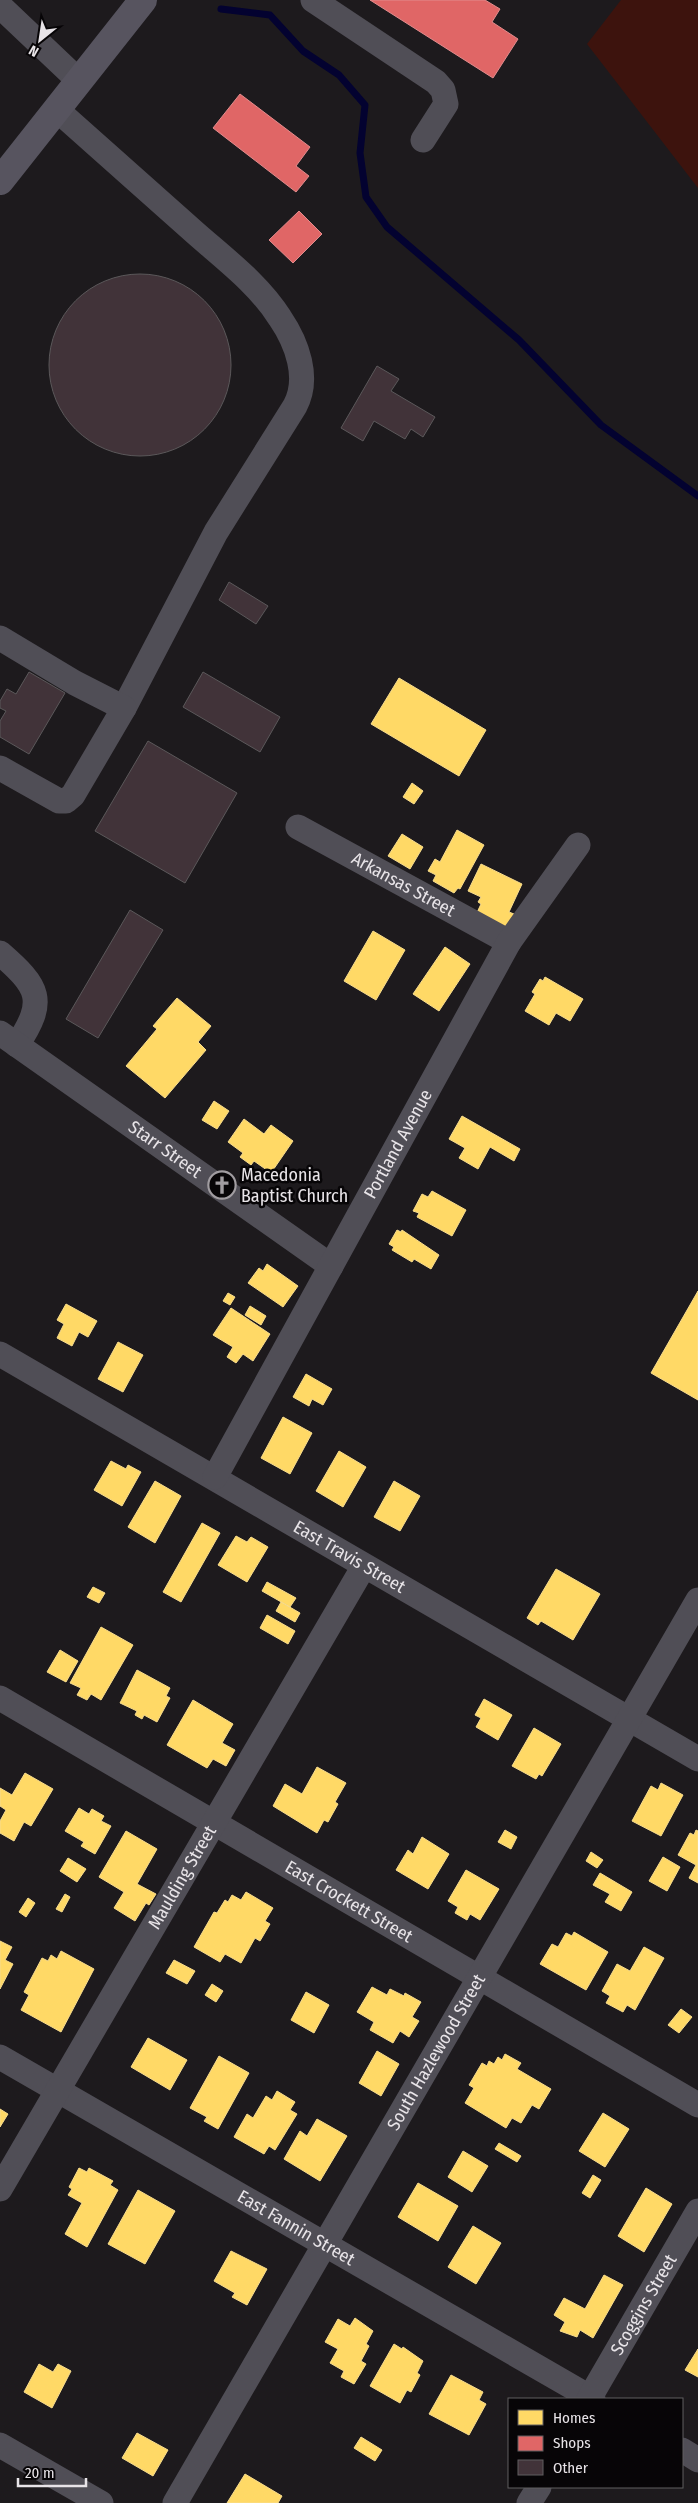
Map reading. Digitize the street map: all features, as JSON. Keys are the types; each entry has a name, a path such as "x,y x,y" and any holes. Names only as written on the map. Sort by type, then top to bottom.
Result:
{"highway":[{"path":"0,181 143,0"}],"street":[{"path":"312,0 436,82 443,90 446,104 423,140"},
{"path":"3,4 78,80"},
{"path":"0,768 59,801 66,801 73,795 124,708 216,532 295,406 300,396 302,380 300,364 290,336 280,317 260,293 243,275 56,109"},
{"path":"0,638 75,683 124,708"},
{"name":"Arkansas Street","path":"298,827 509,942"},
{"name":"Portland Avenue","path":"215,1477 509,942 578,845"},
{"path":"0,953 32,986 36,999 33,1019 9,1039"},
{"name":"Starr Street","path":"9,1039 331,1266"},
{"name":"East Travis Street","path":"0,1354 215,1477 364,1566 698,1759"},
{"name":"Maulding Street","path":"0,2190 364,1566"},
{"name":"South Hazlewood Street","path":"175,2503 323,2244 698,1600"},
{"name":"East Crockett Street","path":"0,1698 698,2105"},
{"name":"East Fannin Street","path":"0,2057 589,2398"},
{"name":"Scoggins Street","path":"592,2398 698,2211"},
{"path":"0,2445 101,2503"},
{"path":"683,2451 698,2460"},
{"path":"529,2503 538,2488"}],"shaded area":[{"path":"621,0 698,0 698,188 587,44"}],"building: Homes":[{"path":"399,678 486,730 459,776 371,724"},
{"path":"412,783 423,791 414,804 403,797"},
{"path":"457,830 484,845 460,889 458,888 454,893 433,881 436,875 428,871 435,859 440,862"},
{"path":"402,834 423,847 410,869 388,856"},
{"path":"481,864 522,884 509,912 514,914 504,934 474,919 481,904 478,902 481,897 468,891"},
{"path":"373,931 405,950 376,1000 344,981"},
{"path":"445,947 470,964 439,1011 413,994"},
{"path":"545,977 583,999 570,1021 556,1013 549,1025 525,1011 535,994 532,992 540,979 543,981"},
{"path":"177,998 211,1026 198,1042 206,1050 165,1098 126,1066 157,1029 153,1026"},
{"path":"214,1101 229,1111 217,1129 202,1120"},
{"path":"462,1116 520,1149 514,1161 490,1147 478,1169 459,1158 465,1148 449,1139"},
{"path":"244,1119 264,1134 271,1125 293,1141 271,1173 254,1161 251,1165 240,1157 243,1153 228,1142"},
{"path":"432,1191 466,1210 452,1236 417,1217 419,1213 413,1211 422,1194 428,1197"},
{"path":"397,1230 401,1232 402,1230 439,1255 431,1269 414,1259 412,1262 392,1250 394,1247 389,1244"},
{"path":"267,1264 298,1286 283,1307 248,1283 259,1268 263,1271"},
{"path":"698,1291 698,1400 651,1373"},
{"path":"228,1293 235,1297 230,1305 223,1301"},
{"path":"66,1304 97,1321 88,1337 79,1332 72,1346 57,1338 64,1324 57,1320"},
{"path":"250,1306 266,1316 261,1325 245,1315"},
{"path":"231,1308 270,1334 253,1361 243,1354 236,1363 227,1357 233,1347 213,1335"},
{"path":"118,1342 143,1355 123,1392 98,1379"},
{"path":"306,1374 332,1389 323,1405 312,1399 309,1406 293,1397"},
{"path":"283,1417 312,1433 290,1474 261,1458"},
{"path":"339,1451 366,1467 343,1507 316,1491"},
{"path":"111,1461 126,1469 128,1465 141,1472 122,1506 94,1490"},
{"path":"155,1481 181,1496 155,1543 128,1527"},
{"path":"394,1481 420,1496 400,1531 374,1517"},
{"path":"202,1523 220,1533 181,1602 163,1592"},
{"path":"236,1536 247,1542 251,1537 268,1547 247,1582 218,1565"},
{"path":"556,1569 600,1594 573,1640 541,1621 538,1625 527,1618"},
{"path":"267,1582 296,1598 290,1607 262,1591"},
{"path":"93,1587 105,1593 99,1603 87,1597"},
{"path":"281,1602 300,1613 295,1622 276,1611"},
{"path":"267,1615 295,1631 288,1644 260,1628"},
{"path":"101,1627 133,1645 101,1700 91,1694 87,1700 77,1695 81,1688 70,1683"},
{"path":"60,1650 78,1661 66,1682 47,1672"},
{"path":"137,1670 170,1688 166,1696 170,1698 157,1722 144,1715 142,1719 135,1715 137,1711 120,1703"},
{"path":"484,1699 512,1715 498,1740 476,1727 481,1718 475,1715"},
{"path":"193,1700 233,1724 222,1743 235,1750 226,1766 213,1759 207,1768 167,1745"},
{"path":"534,1728 561,1744 542,1776 539,1774 536,1779 512,1766"},
{"path":"317,1767 346,1783 335,1802 338,1804 328,1822 324,1820 317,1833 273,1806 285,1784 302,1794"},
{"path":"25,1773 53,1789 31,1826 24,1822 14,1841 0,1833 0,1821 6,1810 0,1806 0,1788 12,1795"},
{"path":"661,1783 683,1795 661,1836 632,1821 651,1786 658,1790"},
{"path":"79,1808 89,1814 92,1809 104,1816 101,1821 111,1826 95,1854 81,1846 84,1842 65,1831"},
{"path":"505,1830 517,1837 511,1849 498,1842"},
{"path":"696,1830 698,1831 698,1883 689,1878 696,1865 678,1855 690,1833 694,1835"},
{"path":"126,1831 157,1849 137,1884 156,1894 149,1905 146,1903 135,1921 114,1908 124,1892 99,1877"},
{"path":"422,1837 449,1854 428,1889 396,1870 408,1850 413,1854"},
{"path":"591,1852 603,1860 597,1868 586,1861"},
{"path":"663,1857 680,1867 667,1891 649,1881"},
{"path":"68,1858 86,1869 77,1882 60,1871"},
{"path":"466,1870 499,1889 480,1920 470,1914 467,1920 455,1913 458,1907 448,1901"},
{"path":"600,1873 632,1892 621,1911 605,1902 610,1894 593,1885"},
{"path":"246,1892 273,1908 265,1921 270,1924 260,1941 255,1938 241,1963 225,1954 220,1962 194,1947 214,1912 217,1913 225,1900 228,1902 232,1895 241,1900"},
{"path":"65,1894 70,1897 62,1912 56,1909"},
{"path":"28,1898 35,1903 26,1917 19,1912"},
{"path":"574,1932 608,1952 586,1990 540,1964 552,1944 558,1947 566,1933 572,1936"},
{"path":"0,1941 12,1947 5,1960 13,1964 0,1989"},
{"path":"644,1947 664,1958 635,2010 627,2005 623,2012 606,2003 610,1996 602,1991 617,1964 630,1971"},
{"path":"61,1951 94,1969 61,2032 21,2010 29,1995 24,1992 42,1958 48,1961 51,1955 57,1959"},
{"path":"174,1960 195,1971 187,1984 166,1973"},
{"path":"212,1984 223,1991 216,2002 205,1995"},
{"path":"372,1987 387,1995 390,1989 404,1996 405,1993 421,2002 412,2017 419,2021 409,2037 400,2031 393,2043 370,2030 374,2022 357,2012"},
{"path":"306,1992 329,2005 314,2033 291,2020"},
{"path":"681,2009 692,2017 679,2033 668,2025"},
{"path":"148,2038 187,2060 170,2090 131,2067"},
{"path":"377,2051 399,2064 381,2096 359,2083"},
{"path":"505,2054 521,2063 517,2069 551,2089 539,2109 532,2105 521,2123 512,2118 506,2128 465,2103 474,2088 469,2085 482,2063 487,2066 489,2061 494,2064 498,2057 502,2060"},
{"path":"219,2056 249,2073 218,2129 204,2121 207,2117 190,2108"},
{"path":"277,2091 295,2102 290,2110 297,2114 275,2150 269,2146 264,2154 234,2137 247,2114 253,2118 266,2096 272,2100"},
{"path":"0,2109 8,2114 0,2127"},
{"path":"603,2113 629,2129 605,2167 579,2151"},
{"path":"317,2119 347,2136 320,2181 284,2159 300,2131 307,2136"},
{"path":"499,2143 521,2156 517,2162 495,2149"},
{"path":"463,2151 488,2166 472,2192 448,2177"},
{"path":"79,2168 87,2172 89,2168 113,2181 110,2185 118,2190 87,2247 65,2234 82,2203 68,2195 72,2189 69,2187"},
{"path":"593,2175 601,2180 590,2198 582,2193"},
{"path":"418,2183 458,2206 438,2241 398,2217"},
{"path":"646,2188 672,2204 644,2252 618,2236"},
{"path":"138,2190 175,2211 145,2264 108,2244"},
{"path":"473,2226 501,2243 476,2284 448,2267"},
{"path":"231,2251 267,2269 247,2305 232,2297 235,2293 214,2281"},
{"path":"604,2275 623,2285 593,2338 580,2330 577,2337 560,2331 565,2322 554,2315 564,2298 585,2309"},
{"path":"355,2318 373,2331 366,2344 369,2346 361,2361 366,2364 354,2384 341,2377 344,2371 330,2363 338,2349 325,2342 338,2319 350,2326"},
{"path":"394,2344 402,2349 403,2347 423,2361 417,2373 420,2375 411,2392 407,2390 400,2403 370,2386"},
{"path":"698,2349 698,2377 685,2370"},
{"path":"39,2364 53,2372 58,2364 71,2371 52,2408 24,2392"},
{"path":"451,2375 483,2392 479,2400 486,2404 469,2435 429,2414"},
{"path":"137,2433 168,2450 153,2476 122,2458"},
{"path":"361,2437 382,2450 375,2461 354,2448"},
{"path":"245,2474 282,2496 278,2503 227,2503"}],"building: Shops":[{"path":"370,0 485,0 500,9 492,22 518,39 493,78"},
{"path":"240,94 310,147 296,166 309,176 296,192 213,128"},
{"path":"299,211 322,234 293,263 269,240"}],"building: Other":[{"path":"140,274 158,276 175,281 204,301 224,330 229,347 231,365 229,383 224,400 204,429 175,449 158,454 140,456 122,454 105,449 76,429 56,400 51,383 49,365 51,347 56,330 76,301 105,281 122,276"},
{"path":"377,366 399,379 391,391 435,417 423,437 411,429 405,439 374,421 363,441 341,428"},
{"path":"229,582 268,606 256,624 219,600"},
{"path":"29,672 65,693 29,754 0,737 0,721 6,711 0,708 0,701 7,689 16,694"},
{"path":"203,672 280,717 260,752 183,707"},
{"path":"148,741 237,793 185,883 95,831"},
{"path":"130,910 163,930 98,1038 66,1019"}],"waterway":[{"path":"221,9 270,15 303,51 339,75 365,105 360,153 366,197 387,227 519,340 601,425 698,496"}],"place":[{"name":"Macedonia Baptist Church","path":"222,1185"}]}
